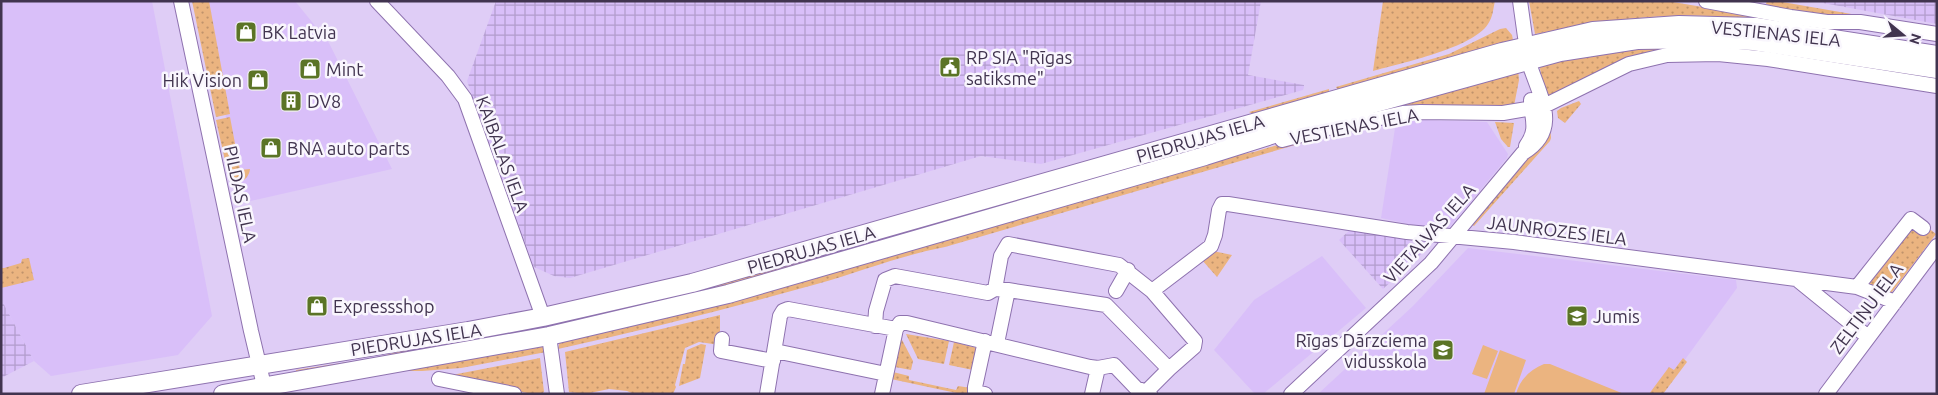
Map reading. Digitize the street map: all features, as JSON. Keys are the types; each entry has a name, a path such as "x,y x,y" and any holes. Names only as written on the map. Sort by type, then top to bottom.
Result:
{"main road":[{"name":"VESTIENAS IELA","path":"1527,47 1593,31 1639,27 1714,25 1756,27 1937,54"},
{"name":"VESTIENAS IELA","path":"1527,47 1560,52 1628,42 1677,38 1753,41 1937,69"},
{"name":"PIEDRUJAS IELA","path":"81,394 468,331 542,317 692,283 1527,47"},
{"name":"PIEDRUJAS IELA","path":"223,394 265,390 550,336 728,294 1236,146 1344,112 1527,47"}],"street":[{"name":"PILDAS IELA","path":"181,1 265,390"},
{"name":"KAIBALAS IELA","path":"377,1 448,76 464,99 542,317"},
{"path":"1520,1 1527,47"},
{"name":"VESTIENAS IELA","path":"1706,1 1791,17 1827,22 1860,22 1937,34"},
{"name":"VESTIENAS IELA","path":"1236,146 1276,142 1332,126 1362,122 1402,113 1504,113 1537,107 1630,64 1667,55 1718,54 1768,59 1937,86"},
{"name":"VIETALVAS IELA","path":"1291,394 1424,269 1523,153 1533,148 1544,131 1546,117 1537,107"},
{"name":"JAUNROZES IELA","path":"1152,290 1211,246 1219,210 1222,204 1228,204 1407,232 1531,244 1857,287 1895,302"},
{"path":"1857,287 1911,219 1923,228"},
{"path":"882,394 896,329 900,323 991,342 1098,368 1114,365 1136,388 1148,393 1169,369 1194,347 1195,341 1152,290 1119,265 1008,244 1001,256 1001,289 991,342 975,387 975,392 985,394"},
{"name":"ZELTIŅU IELA","path":"1826,394 1937,246"},
{"path":"1111,298 1128,270"},
{"path":"875,326 876,311 885,280 895,276 988,293 1001,289 1111,298 1169,369"},
{"path":"1798,280 1868,337"},
{"path":"767,394 774,356 775,338 783,310 788,309 896,329"},
{"path":"550,336 557,394"},
{"path":"722,339 721,351 774,356 886,374"},
{"path":"1092,394 1098,368"},
{"path":"439,379 514,394"}],"shaded area":[{"path":"1,1 152,1 212,316 178,355 51,376 34,361 1,299"},
{"path":"192,1 209,1 230,114 216,117"},
{"path":"204,1 295,1 329,43 392,169 242,203"},
{"path":"496,1 1261,1 1248,75 1304,85 1304,87 1303,90 1041,164 981,156 570,278 554,276 534,267 467,81"},
{"path":"1383,1 1495,1 1488,24 1480,33 1468,40 1435,54 1373,71"},
{"path":"1529,1 1667,1 1828,28 1688,15 1644,17 1535,34"},
{"path":"1767,1 1863,16 1824,16 1788,11 1766,4"},
{"path":"1812,1 1937,1 1937,24"},
{"path":"1506,28 1512,35 1513,40 1353,89 1339,91 1336,87 1449,54 1500,29"},
{"path":"1708,43 1937,76 1937,81 1679,51 1549,98 1545,95 1539,63 1609,49"},
{"path":"1518,69 1519,80 1514,106 1361,116"},
{"path":"1329,89 1329,94 1253,114 1249,112"},
{"path":"1579,101 1581,104 1565,123 1558,118 1557,111"},
{"path":"230,117 240,170 250,169 247,178 239,182 232,181 228,174 216,120"},
{"path":"1418,120 1487,122 1508,154 1507,158 1448,229 1441,231 1381,218 1396,122"},
{"path":"1291,122 772,276 543,330 296,374 296,370 374,358"},
{"path":"1495,122 1514,123 1510,147 1501,139"},
{"path":"1550,124 1550,141 1474,226 1471,224"},
{"path":"1357,127 945,247 897,259 817,284 752,302 558,349 560,341 1216,159 1254,152 1317,133"},
{"path":"1927,227 1936,234 1892,292 1888,293 1866,286 1907,228"},
{"path":"1351,229 1406,237 1421,254 1383,289 1339,240"},
{"name":"Jumis","path":"1468,248 1736,280 1737,288 1660,394 1318,394 1413,306"},
{"path":"1213,251 1232,255 1217,277 1202,260"},
{"path":"1322,256 1366,308 1263,394 1255,394 1214,350 1254,300"},
{"path":"29,258 34,280 1,288 1,268 21,263 22,259"},
{"path":"1,299 34,361 1,378"},
{"path":"720,315 720,345 699,342 685,348 673,394 634,394 627,391 609,389 585,394 569,392 565,352"},
{"path":"906,334 949,341 944,364 918,359"},
{"path":"901,338 913,361 911,370 895,367"},
{"path":"954,342 977,348 973,370 949,365"},
{"path":"701,344 706,345 700,378 679,386 687,350"},
{"path":"1483,345 1498,351 1487,379 1472,374"},
{"path":"542,346 546,352 461,368 388,371"},
{"path":"1500,350 1526,360 1514,394 1484,394"},
{"path":"540,358 544,392 541,394 532,394 454,378 452,375"},
{"path":"1683,358 1687,362 1663,394 1649,394 1669,367 1674,370"},
{"path":"1544,364 1550,364 1624,394 1516,394 1526,376"},
{"path":"893,372 909,376 909,380 956,390 958,386 971,388 972,394 961,394 891,379"}],"place":[{"name":"BK Latvia","path":"246,32"},
{"name":"RP SIA \"Rīgas satiksme\"","path":"950,67"},
{"name":"Mint","path":"310,69"},
{"name":"Hik Vision","path":"258,80"},
{"name":"DV8","path":"291,101"},
{"name":"BNA auto parts","path":"271,148"},
{"name":"Expressshop","path":"317,306"},
{"name":"Jumis","path":"1577,316"},
{"name":"Rīgas Dārzciema vidusskola","path":"1443,350"}]}
